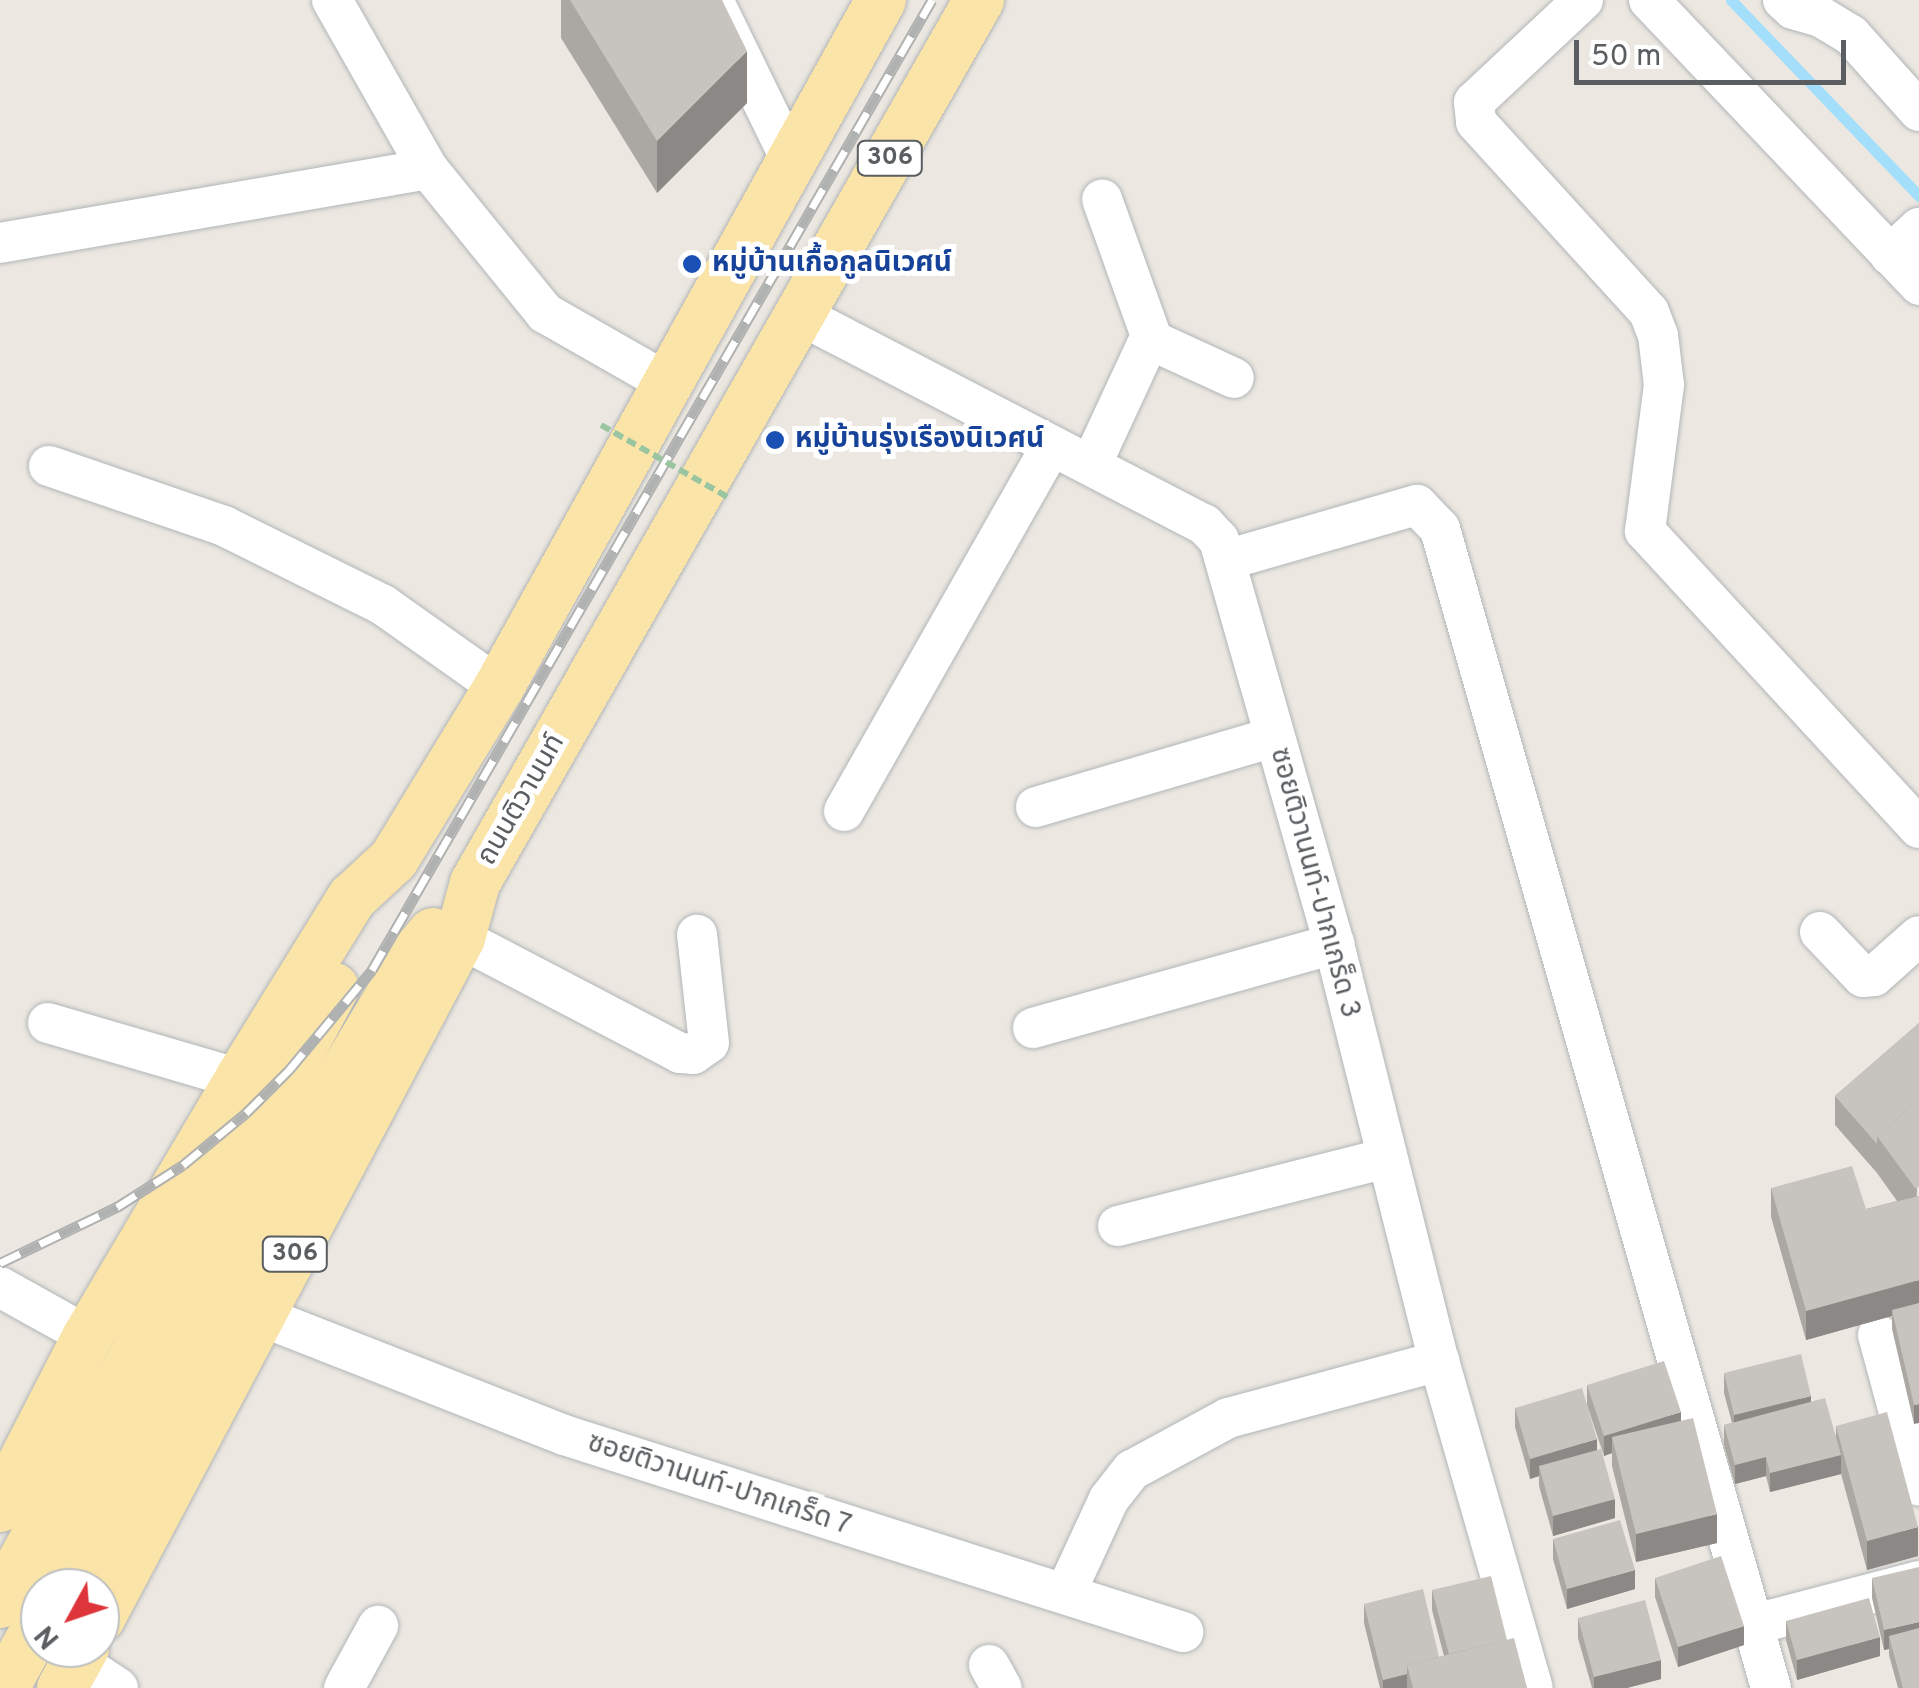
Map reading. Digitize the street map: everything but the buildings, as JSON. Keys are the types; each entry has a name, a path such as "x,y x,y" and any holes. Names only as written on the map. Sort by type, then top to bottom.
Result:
{"main road":[{"path":"0,1603 372,919 394,859 498,687 881,0"},
{"name":"ถนนติวานนท์","path":"120,1582 460,938 475,883 980,0"},
{"path":"7,1478 240,1078 352,898 394,859"},
{"name":"306","path":"70,1568 306,1137 416,952 475,883"},
{"path":"4,1688 20,1659"}],"street":[{"path":"332,0 428,170 546,313 666,382"},
{"path":"713,0 791,160"},
{"path":"1584,0 1474,102 1476,122 1650,312 1658,335 1664,385 1645,531 1919,828"},
{"path":"1649,0 1919,285"},
{"path":"1783,0 1792,9 1820,17 1851,35 1919,110"},
{"path":"0,243 428,170"},
{"path":"1091,465 1151,340 1102,198"},
{"path":"1890,255 1919,228"},
{"name":"ซอยติวานนท์-ปากเกร็ด 3","path":"800,315 1212,529 1226,560 1334,944 1439,1361 1532,1688"},
{"path":"1151,340 1234,378"},
{"path":"844,811 1050,446"},
{"path":"49,466 224,526 384,605 498,687"},
{"path":"1226,560 1417,504 1440,529 1771,1688"},
{"path":"1036,807 1274,737"},
{"path":"1820,932 1863,977 1874,976 1919,936"},
{"path":"460,938 680,1053 692,1054 709,1043 697,935"},
{"path":"1033,1028 1334,944"},
{"path":"48,1023 240,1078"},
{"path":"1118,1226 1386,1158"},
{"path":"9,1296 88,1336"},
{"name":"ซอยติวานนท์-ปากเกร็ด 7","path":"263,1317 564,1435 1182,1632"},
{"path":"1878,1335 1919,1486"},
{"path":"1066,1592 1109,1499 1132,1470 1228,1418 1439,1361"},
{"path":"1755,1624 1919,1581"},
{"path":"344,1688 378,1626"},
{"path":"96,1668 118,1688"}],"path":[{"path":"601,426 728,497"}],"waterway":[{"path":"1731,0 1919,196"}],"railway":[{"path":"0,1263 117,1207 183,1165 246,1113 289,1070 372,970 932,0"}],"place":[{"name":"หมู่บ้านเกื้อกูลนิเวศน์","path":"692,264"},
{"name":"หมู่บ้านรุ่งเรืองนิเวศน์","path":"775,440"}]}
